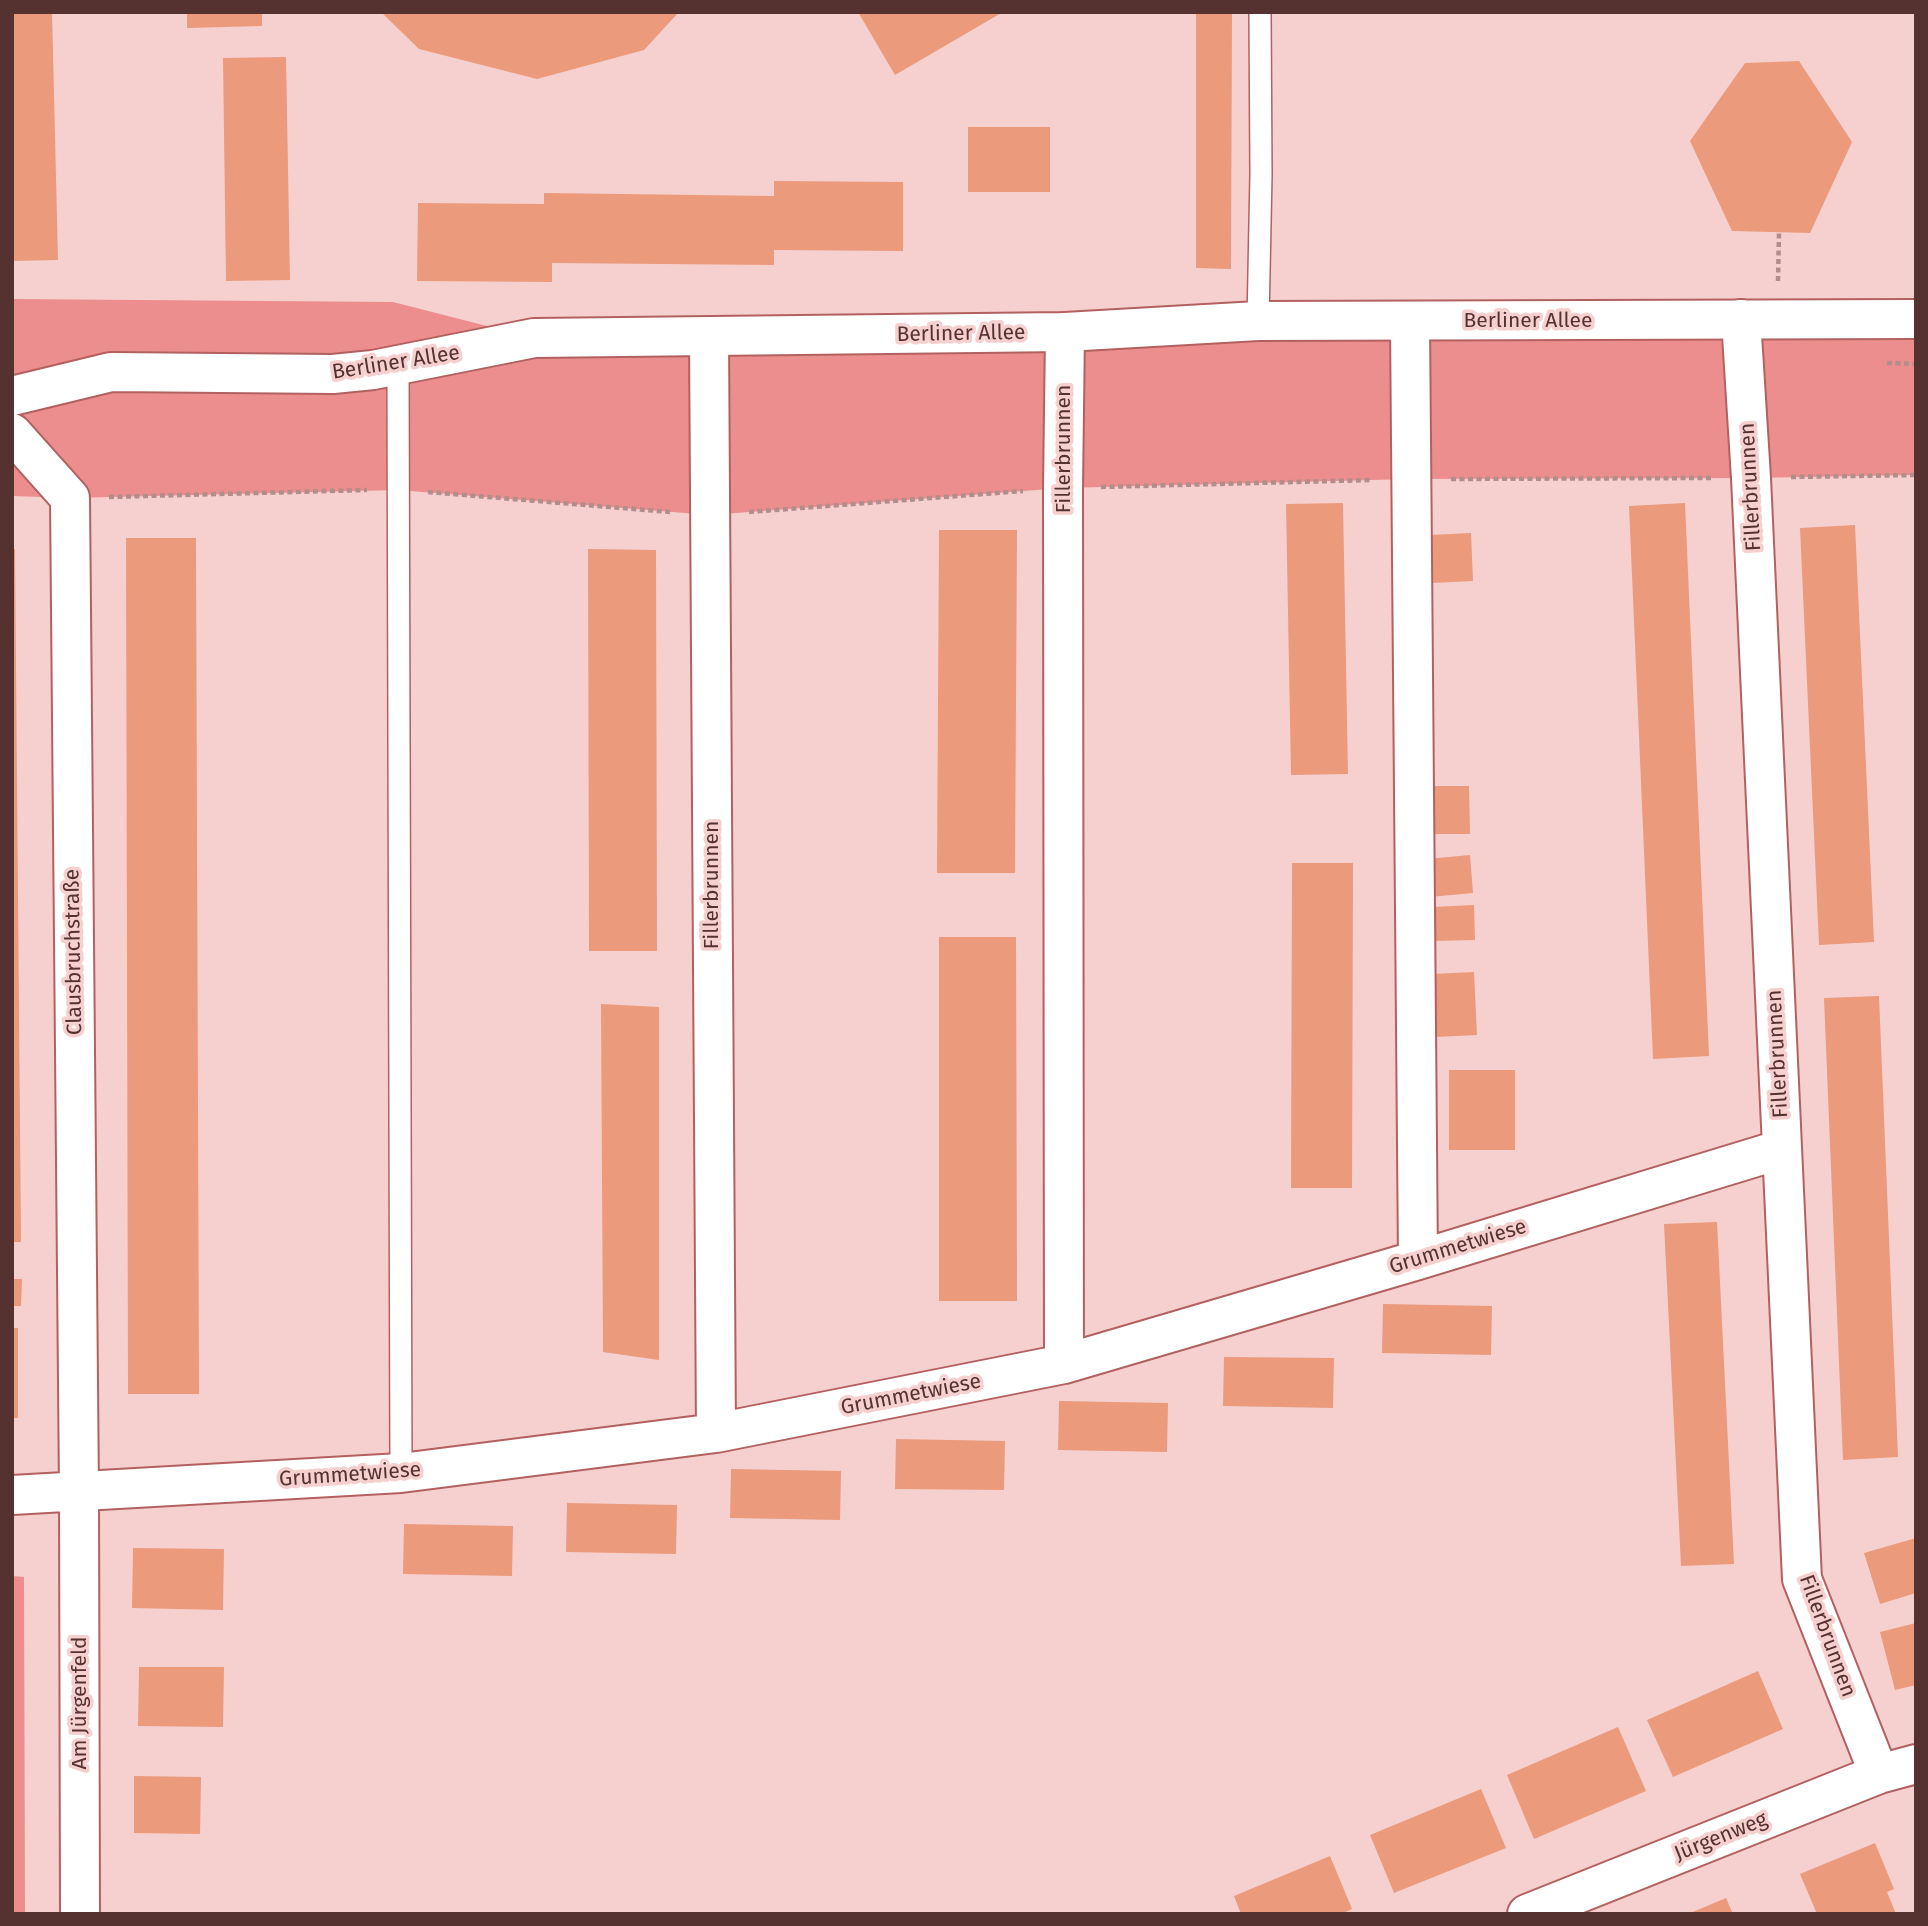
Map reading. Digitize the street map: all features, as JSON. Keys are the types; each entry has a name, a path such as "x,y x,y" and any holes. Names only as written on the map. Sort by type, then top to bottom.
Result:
{"street":[{"name":"Fillerbrunnen","path":"1741,319 1751,478 1802,1579 1879,1774"},
{"name":"Berliner Allee","path":"12,396 111,372 333,374 398,366 534,338 1065,332 1258,321 1916,319"},
{"path":"1410,322 1418,1260"},
{"name":"Fillerbrunnen","path":"1064,1364 1065,332"},
{"name":"Fillerbrunnen","path":"709,337 716,1433"},
{"path":"12,433 70,498"},
{"name":"Clausbruchstraße","path":"70,498 79,1492"},
{"name":"Grummetwiese","path":"12,1495 401,1473 716,1433 1064,1364 1782,1149"},
{"name":"Am Jürgenfeld","path":"79,1492 80,1914"},
{"name":"Jürgenweg","path":"1527,1914 1879,1774 1916,1764"}],"lane":[{"path":"1258,321 1260,12"},
{"path":"398,366 401,1473"}],"path":[{"path":"70,498 398,490 710,515 1063,488 1411,479 1916,475"}],"shaded area":[{"path":"12,299 393,302 534,338 1916,319 1916,475 1411,479 1063,488 710,515 398,490 70,498 12,496"},
{"path":"12,1576 24,1577 25,1914 12,1914"}],"building":[{"path":"12,12 52,12 58,260 12,261"},
{"path":"187,12 262,12 262,26 187,28"},
{"path":"381,12 679,12 644,50 537,79 419,49"},
{"path":"858,12 1003,12 895,75"},
{"path":"1196,12 1232,12 1231,269 1196,268"},
{"path":"286,57 290,280 226,281 223,58"},
{"path":"1799,61 1852,142 1810,233 1732,231 1690,141 1745,63"},
{"path":"968,127 1050,127 1050,192 968,192"},
{"path":"774,181 903,182 903,251 774,250 774,265 552,263 552,282 417,281 418,203 544,204 544,193 774,196"},
{"path":"1343,503 1348,774 1291,775 1286,504"},
{"path":"1685,503 1709,1056 1653,1059 1629,506"},
{"path":"1855,525 1874,942 1819,945 1800,528"},
{"path":"939,530 1017,530 1015,873 937,873"},
{"path":"1471,533 1473,581 1432,583 1430,535"},
{"path":"126,538 196,538 199,1394 128,1394"},
{"path":"12,549 15,549 21,1242 12,1242"},
{"path":"588,549 656,550 657,951 589,951"},
{"path":"1429,786 1469,786 1470,834 1430,834"},
{"path":"1470,855 1473,893 1430,897 1427,859"},
{"path":"1292,863 1353,863 1352,1188 1291,1188"},
{"path":"1474,905 1475,940 1433,941 1432,907"},
{"path":"939,937 1016,937 1017,1301 939,1301"},
{"path":"1474,972 1477,1035 1436,1037 1432,974"},
{"path":"1879,996 1898,1457 1843,1460 1824,998"},
{"path":"601,1004 659,1007 659,1360 603,1352"},
{"path":"1449,1070 1515,1070 1515,1150 1449,1150"},
{"path":"1717,1222 1734,1564 1681,1566 1664,1224"},
{"path":"12,1279 22,1279 21,1306 12,1306"},
{"path":"1383,1304 1492,1306 1491,1355 1382,1353"},
{"path":"12,1328 18,1328 18,1418 12,1418"},
{"path":"1224,1357 1334,1358 1333,1408 1223,1406"},
{"path":"1059,1401 1168,1403 1167,1452 1058,1450"},
{"path":"896,1439 1005,1441 1004,1490 895,1489"},
{"path":"731,1469 841,1471 840,1520 730,1518"},
{"path":"567,1503 677,1505 676,1554 566,1552"},
{"path":"404,1524 513,1526 512,1576 403,1574"},
{"path":"1916,1538 1916,1593 1880,1604 1864,1553"},
{"path":"133,1548 224,1549 223,1610 132,1608"},
{"path":"1916,1623 1916,1685 1895,1690 1880,1632"},
{"path":"139,1667 224,1667 223,1727 138,1726"},
{"path":"1758,1671 1783,1729 1673,1777 1647,1720"},
{"path":"1618,1727 1646,1791 1534,1839 1507,1775"},
{"path":"134,1776 201,1777 200,1834 134,1833"},
{"path":"1481,1789 1506,1848 1394,1893 1370,1835"},
{"path":"1875,1843 1894,1889 1887,1892 1896,1914 1817,1914 1800,1874"},
{"path":"1330,1856 1352,1909 1341,1914 1241,1914 1234,1896"},
{"path":"1726,1898 1733,1914 1688,1914"}]}
